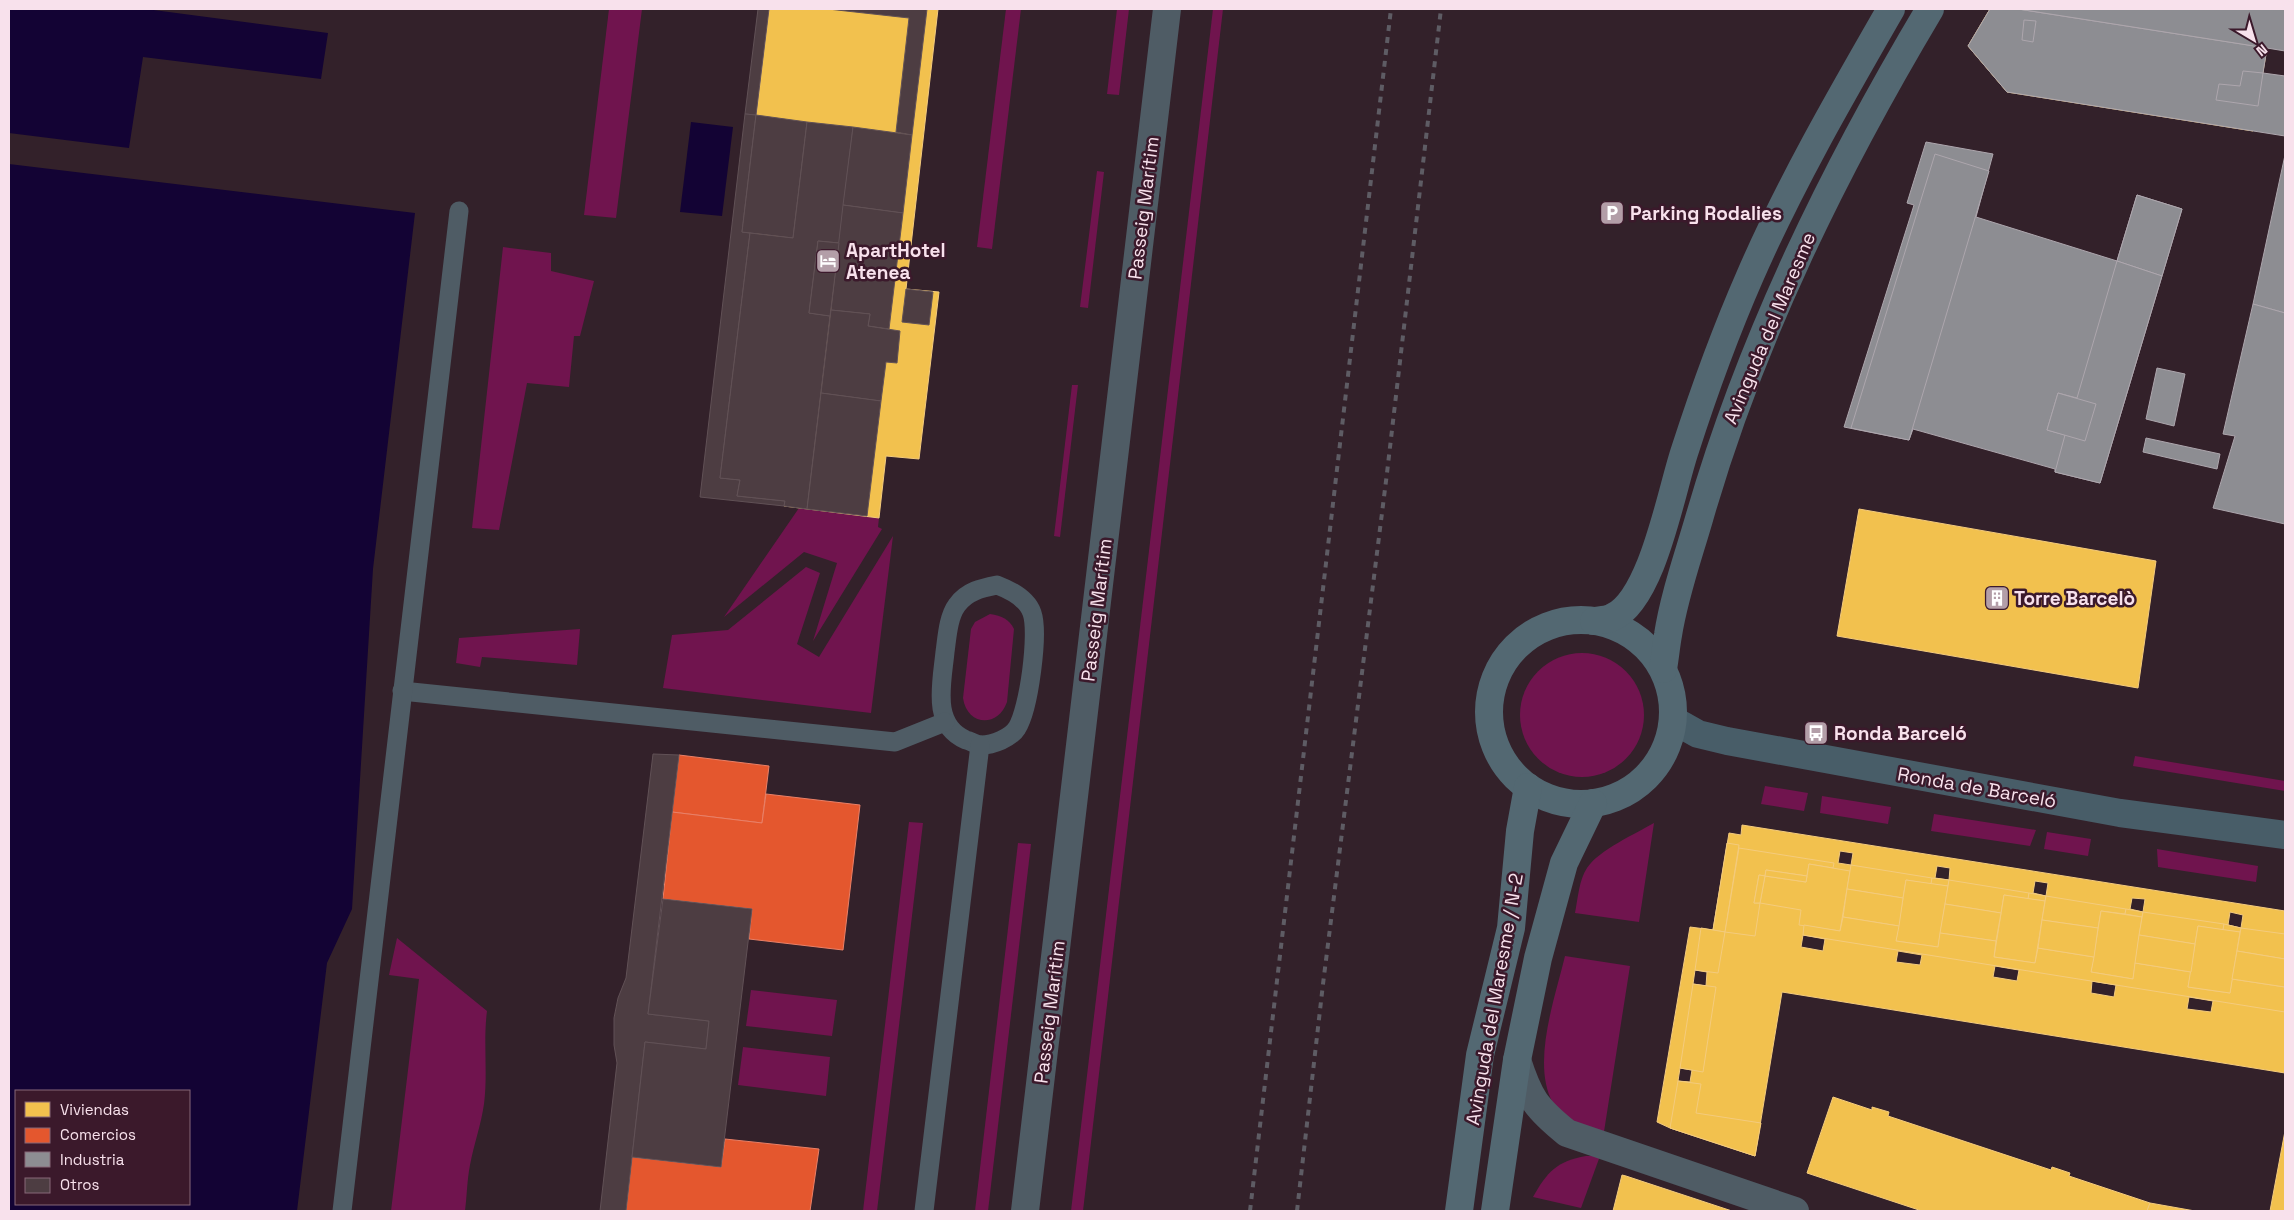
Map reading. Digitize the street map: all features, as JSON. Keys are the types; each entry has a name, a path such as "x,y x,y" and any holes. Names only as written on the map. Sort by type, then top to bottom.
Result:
{"main road":[{"name":"Avinguda del Maresme","path":"1594,621 1613,617 1628,606 1644,582 1658,545 1677,473 1698,409 1750,276 1798,178 1891,9"},
{"name":"Avinguda del Maresme","path":"1663,669 1675,601 1716,459 1748,370 1801,247 1842,164 1930,9"},
{"path":"1570,621 1594,621 1616,626 1634,636 1651,652 1663,669 1672,699 1673,720 1667,744 1660,758 1638,784 1617,796 1593,803 1570,804 1548,798 1528,787 1510,770 1494,742 1490,727 1490,702 1496,679 1507,657 1525,639 1546,627 1570,621"},
{"name":"Avinguda del Maresme / N-2","path":"1459,1211 1480,1055 1511,928 1520,831 1528,787"},
{"name":"Avinguda del Maresme / N-2","path":"1495,1211 1517,1060 1538,958 1564,863 1593,803"}],"street":[{"name":"Passeig Marítim","path":"1025,1211 1167,9"},
{"name":"Ronda de Barceló","path":"1673,720 1698,734 1727,741 2120,813 2285,835"},
{"path":"1517,1060 1532,1101 1546,1117 1567,1133 1795,1211"}],"lane":[{"path":"342,1211 459,211"},
{"path":"997,585 1011,591 1024,601 1032,612 1035,636 1025,712 1016,730 1001,741 980,745 956,736 945,722 940,697 948,629 957,605 974,590 997,585"},
{"path":"402,691 895,742 945,722"},
{"path":"924,1211 980,745"}],"shaded area":[{"path":"9,9 146,9 328,33 321,79 143,57 129,148 9,133"},
{"path":"609,9 642,9 616,218 584,215"},
{"path":"1006,9 1021,9 992,249 977,247"},
{"path":"1117,9 1129,9 1119,95 1107,94"},
{"path":"1213,9 1223,9 1083,1211 1071,1211"},
{"path":"691,122 733,127 722,216 680,212"},
{"path":"9,164 415,213 373,569 352,909 327,963 297,1211 9,1211"},
{"path":"1097,171 1104,172 1088,308 1080,307"},
{"path":"503,247 551,253 551,271 594,281 580,336 574,336 569,387 527,383 499,530 472,528"},
{"path":"1072,385 1078,385 1060,537 1054,536"},
{"path":"799,508 879,518 878,527 882,529 813,641 837,563 804,552 724,617"},
{"path":"893,536 871,713 663,688 672,635 728,630 806,567 820,573 797,644 819,657"},
{"path":"990,614 1005,618 1014,629 1007,702 997,716 990,720 983,720 970,714 963,698 971,629 975,622"},
{"path":"580,629 577,665 482,657 480,667 456,663 459,638"},
{"path":"1582,653 1606,657 1626,671 1640,691 1644,715 1640,739 1626,759 1606,773 1582,777 1558,773 1538,759 1524,739 1520,715 1524,691 1538,671 1558,657"},
{"path":"2135,756 2285,781 2285,791 2133,766"},
{"path":"1765,786 1808,793 1804,811 1761,804"},
{"path":"1822,796 1891,807 1888,824 1820,813"},
{"path":"1934,814 2036,830 2030,846 1931,831"},
{"path":"909,822 923,823 877,1211 863,1211"},
{"path":"1654,823 1639,922 1575,913 1582,878 1593,861 1618,843"},
{"path":"2047,832 2091,839 2088,856 2044,849"},
{"path":"1018,843 1031,844 988,1211 975,1211"},
{"path":"2157,849 2258,866 2256,882 2158,867"},
{"path":"397,938 487,1011 484,1104 468,1176 465,1211 391,1211 419,979 389,975"},
{"path":"1565,956 1630,966 1603,1138 1582,1128 1562,1114 1553,1103 1547,1087 1544,1069 1544,1050 1551,1011"},
{"path":"751,990 837,1000 832,1036 746,1026"},
{"path":"743,1047 830,1057 826,1096 738,1085"},
{"path":"1586,1156 1600,1156 1581,1208 1533,1197 1548,1174 1554,1169 1567,1161"}],"building: Viviendas":[{"name":"ApartHotel Atenea","path":"769,9 938,9 906,289 939,292 919,459 886,456 879,518 784,506 785,501 737,496 740,480 720,478 750,233 742,232"},
{"path":"1990,9 2018,9 2267,48 2253,131 2007,92 1968,46"},
{"path":"2018,9 2238,9 2233,43"},
{"name":"Torre Barcelò","path":"1859,509 2156,561 2138,688 1837,636"},
{"path":"1742,825 2285,911 2285,1073 1782,992 1755,1156 1670,1128 1657,1122 1690,927 1713,930 1729,833 1741,835","holes":["1840,851 1853,853 1851,865 1838,863","1937,866 1950,868 1949,880 1935,878","2035,881 2048,883 2046,896 2033,893","2132,898 2145,899 2143,912 2130,909","2230,912 2243,915 2241,928 2228,925","1803,935 1825,939 1823,951 1801,947","1898,951 1922,955 1920,965 1896,962","1995,966 2019,970 2017,981 1993,977","1695,970 1707,972 1706,986 1693,984","2092,981 2116,985 2114,997 2091,993","2189,997 2213,1001 2211,1012 2187,1009","1680,1068 1692,1070 1690,1082 1678,1081"]},
{"path":"1727,843 1739,845 1725,932 1713,930"},
{"path":"1739,848 1834,863 1833,868 1809,864 1807,876 1766,870 1765,876 1759,875 1754,903 1760,903 1755,936 1725,932"},
{"path":"1809,864 1850,871 1840,931 1799,925 1801,910 1760,903 1765,876 1806,882"},
{"path":"1851,865 1932,878 1931,884 1906,880 1903,898 1847,889"},
{"path":"1766,870 1807,876 1806,882 1765,876"},
{"path":"1759,875 1765,876 1760,903 1754,903"},
{"path":"1932,878 1949,880 1948,886 1931,884"},
{"path":"1906,880 1948,886 1938,947 1896,941"},
{"path":"1949,880 2029,893 2028,899 2004,895 2001,913 1945,904"},
{"path":"1847,889 1903,898 1899,926 1843,917"},
{"path":"2029,893 2046,896 2045,901 2028,899"},
{"path":"2004,895 2045,901 2035,963 1994,957"},
{"path":"2046,896 2126,909 2125,914 2101,911 2098,928 2042,920"},
{"path":"1945,904 2001,913 1996,941 1940,933"},
{"path":"2126,909 2143,912 2142,917 2125,914"},
{"path":"2101,911 2142,917 2133,979 2091,972"},
{"path":"2143,912 2224,924 2223,930 2198,926 2195,944 2139,935"},
{"path":"1843,917 1899,926 1896,941 1938,947 1940,933 1996,941 1994,957 2035,963 2038,948 2094,957 2091,972 2133,979 2135,963 2191,972 2188,987 2230,993 2232,979 2285,987 2285,1012 1803,935 1804,925 1840,931"},
{"path":"2042,920 2098,928 2094,957 2038,948"},
{"path":"2224,924 2241,928 2240,932 2223,930"},
{"path":"2198,926 2240,932 2230,993 2188,987"},
{"path":"1701,928 1725,932 1718,973 1695,970"},
{"path":"2241,928 2285,934 2285,959 2237,951"},
{"path":"2139,935 2195,944 2191,972 2135,963"},
{"path":"2237,951 2285,959 2285,987 2232,979"},
{"path":"1693,984 1716,987 1703,1072 1680,1068"},
{"path":"1678,1081 1701,1084 1696,1113 1761,1123 1755,1156 1670,1128"},
{"path":"1833,1097 1872,1110 1872,1107 1889,1112 1888,1116 2051,1170 2052,1167 2070,1173 2069,1176 2150,1203 2147,1211 1922,1211 1807,1173"},
{"path":"2285,1131 2285,1211 2270,1211"},
{"path":"1622,1175 1626,1176 1732,1211 1613,1211"},
{"path":"2150,1203 2195,1211 2147,1211"}],"building: Comercios":[{"path":"679,755 769,766 762,823 672,812"},
{"path":"766,794 860,805 843,950 749,939 752,909 663,899 672,812 762,823"},
{"path":"725,1139 819,1149 810,1211 626,1211 632,1157 721,1167"}],"building: Industria":[{"path":"1990,9 2018,9 2267,48 2263,73 2285,76 2285,136 2007,92 1968,46"},
{"path":"2018,9 2285,9 2285,51 2267,48"},
{"path":"2024,20 2036,21 2033,42 2022,40"},
{"path":"2243,71 2263,73 2258,106 2216,100 2219,84 2240,86"},
{"path":"1926,142 1993,154 1976,217 2117,261 2137,195 2182,209 2100,483 2055,472 2055,469 1913,429 1909,440 1844,427 1914,205 1907,203"},
{"path":"1935,154 1989,171 1909,440 1851,428"},
{"path":"2285,155 2285,313 2253,304"},
{"path":"2137,195 2182,209 2162,276 2117,261"},
{"path":"2117,261 2162,276 2100,483 2055,472 2065,435 2047,430 2058,393 2077,398"},
{"path":"2253,304 2285,313 2285,524 2213,508 2235,436 2223,434"},
{"path":"2157,368 2185,374 2174,426 2146,419"},
{"path":"2058,393 2096,404 2085,441 2047,430"},
{"path":"2146,438 2220,454 2217,469 2143,452"}],"building: Otros":[{"path":"758,9 769,9 756,115 745,114"},
{"path":"828,9 927,9 912,135 896,132 909,18"},
{"path":"745,114 756,115 742,232 750,233 720,478 740,480 737,496 785,501 784,506 700,497"},
{"path":"756,115 807,122 793,238 742,232"},
{"path":"807,122 853,127 839,243 818,241 809,313 830,316 807,509 784,506 785,501 737,496 740,480 720,478 750,233 793,238"},
{"path":"853,127 912,135 903,213 843,205"},
{"path":"843,205 903,213 889,329 868,326 870,314 831,310"},
{"path":"818,241 839,243 830,316 809,313"},
{"path":"906,289 933,292 929,325 902,322"},
{"path":"831,310 870,314 868,326 900,331 897,363 886,362 881,401 821,393"},
{"path":"821,393 881,401 867,516 807,509"},
{"path":"653,754 679,755 648,1014 709,1021 706,1049 645,1042 626,1211 600,1211 617,1063 614,1045 614,1018 618,998 626,978"},
{"path":"663,899 752,909 721,1167 632,1157 645,1042 706,1049 709,1021 648,1014"}],"railway":[{"path":"1250,1211 1391,9"},
{"path":"1297,1211 1323,984 1387,473 1441,9"}],"place":[{"name":"Parking Rodalies","path":"1612,213"},
{"name":"ApartHotel Atenea","path":"828,261"},
{"name":"Torre Barcelò","path":"1997,598"},
{"name":"Ronda Barceló","path":"1816,733"}]}
